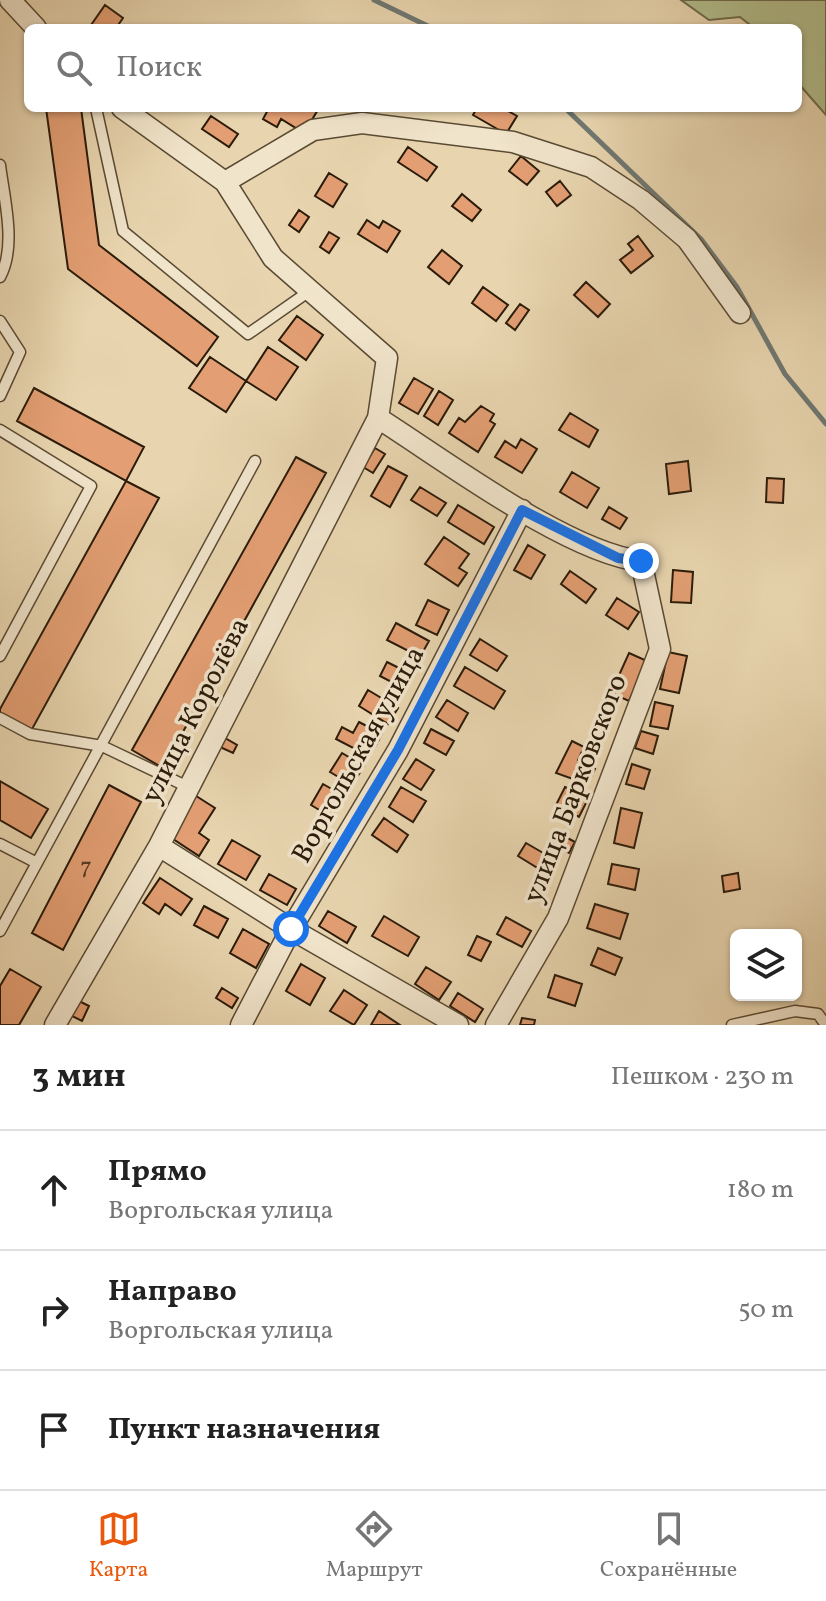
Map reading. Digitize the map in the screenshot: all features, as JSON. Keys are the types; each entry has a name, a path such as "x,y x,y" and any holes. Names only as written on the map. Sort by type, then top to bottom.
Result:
{"street":[{"path":"10,0 32,24"},
{"path":"128,112 225,182 273,258 387,358 378,418 522,510"},
{"path":"225,182 313,130 362,123 513,142 591,167 641,200 687,239 740,313"},
{"name":"улица Королёва","path":"55,1025 159,846 378,418"},
{"name":"улица Барковского","path":"496,1025 558,918 660,649 641,561 618,558 522,510"},
{"name":"Воргольская улица","path":"241,1025 291,929 398,750 522,510"},
{"path":"159,846 291,929 458,1025"}],"lane":[{"path":"97,112 123,231 248,334 311,290"},
{"path":"0,165 7,221 5,268 0,277"},
{"path":"0,321 20,352 0,396"},
{"path":"0,430 91,486 0,656"},
{"path":"0,931 255,461"},
{"path":"0,718 30,734 102,746 188,787"},
{"path":"0,844 37,863"},
{"path":"732,1025 795,1011 818,1014 826,1025"}],"green space":[{"path":"681,0 826,0 826,115 802,88 802,24 749,24 740,17 709,20"}],"building":[{"path":"105,5 123,18 119,24 92,24"},
{"path":"47,112 82,112 99,245 218,337 197,366 68,269"},
{"path":"267,112 317,112 304,133 281,119 277,127 263,119"},
{"path":"475,112 510,112 517,116 506,134 473,115"},
{"path":"211,116 238,134 229,147 202,129"},
{"path":"408,147 437,167 427,181 398,162"},
{"path":"521,156 539,171 527,185 509,171"},
{"path":"329,173 347,184 333,207 315,196"},
{"path":"560,181 571,195 557,206 546,192"},
{"path":"462,194 481,210 472,221 452,206"},
{"path":"299,210 309,217 299,232 289,225"},
{"path":"367,220 379,228 383,221 400,231 387,252 358,234"},
{"path":"329,232 339,238 329,253 320,247"},
{"path":"638,236 653,256 631,273 620,260 633,250 628,244"},
{"path":"442,250 462,266 449,284 428,267"},
{"path":"586,282 610,304 598,317 574,295"},
{"path":"483,287 508,305 496,321 472,303"},
{"path":"520,304 529,310 515,330 506,323"},
{"path":"297,316 323,335 306,360 279,340"},
{"path":"268,347 298,367 276,400 246,381"},
{"path":"210,357 246,381 226,412 189,388"},
{"path":"414,378 433,389 418,414 399,403"},
{"path":"34,388 144,447 126,481 17,421"},
{"path":"439,391 453,400 438,425 424,416"},
{"path":"481,406 494,414 490,421 495,424 478,452 449,433 459,418 465,422"},
{"path":"570,413 598,430 589,447 559,430"},
{"path":"521,439 537,449 522,473 495,457 505,441 516,448"},
{"path":"375,448 385,454 373,473 363,467"},
{"path":"296,457 326,473 163,768 132,750"},
{"path":"688,461 691,491 669,494 666,464"},
{"path":"388,466 407,476 390,507 371,496"},
{"path":"572,472 599,488 587,508 560,492"},
{"path":"767,478 784,479 783,503 766,502"},
{"path":"126,481 159,498 31,731 0,714 0,709"},
{"path":"420,487 446,503 437,516 411,500"},
{"path":"458,505 494,527 484,544 448,522"},
{"path":"609,507 627,518 620,529 602,519"},
{"path":"444,537 469,554 459,568 467,573 458,586 425,564"},
{"path":"528,545 545,555 531,579 514,570"},
{"path":"673,570 693,572 691,603 671,602"},
{"path":"570,571 596,589 586,603 561,584"},
{"path":"617,598 639,612 628,629 606,615"},
{"path":"428,600 449,610 437,635 416,625"},
{"path":"396,623 429,641 420,657 387,640"},
{"path":"480,639 507,656 497,671 470,655"},
{"path":"668,652 687,656 679,693 660,689"},
{"path":"629,653 647,661 629,701 611,693"},
{"path":"387,662 411,674 403,688 380,676"},
{"path":"465,667 505,691 494,709 454,686"},
{"path":"368,690 398,708 388,724 359,706"},
{"path":"447,700 468,713 458,731 436,717"},
{"path":"655,702 673,706 668,729 650,726"},
{"path":"359,722 382,734 375,747 360,739 355,749 336,739 342,727 353,733"},
{"path":"431,729 454,741 446,755 424,743"},
{"path":"641,731 658,736 653,754 635,748"},
{"path":"225,738 237,745 233,753 220,747"},
{"path":"572,741 584,747 578,760 595,769 587,784 556,773"},
{"path":"342,753 364,766 352,785 330,772"},
{"path":"416,759 434,770 421,790 403,779"},
{"path":"632,764 650,770 644,789 626,784"},
{"path":"0,781 48,809 31,838 0,820"},
{"path":"323,784 344,796 331,817 311,805"},
{"path":"109,785 141,802 63,950 32,933"},
{"path":"401,787 426,801 413,822 389,807"},
{"path":"565,787 588,799 579,817 556,805"},
{"path":"193,794 215,808 199,833 209,840 199,856 167,835"},
{"path":"621,808 642,813 634,848 614,843"},
{"path":"384,818 408,835 397,852 372,835"},
{"path":"560,834 575,842 569,853 554,845"},
{"path":"232,840 260,856 246,880 218,864"},
{"path":"526,843 557,861 549,875 518,856"},
{"path":"612,864 639,869 635,890 608,884"},
{"path":"738,873 740,889 724,892 722,876"},
{"path":"269,874 296,889 287,905 260,890"},
{"path":"160,878 192,899 181,915 165,904 159,914 143,903"},
{"path":"595,904 628,914 620,939 587,928"},
{"path":"204,906 228,919 218,938 194,925"},
{"path":"328,911 356,927 347,943 319,926"},
{"path":"384,916 419,937 408,956 372,936"},
{"path":"506,917 531,931 522,947 497,934"},
{"path":"243,929 269,944 256,968 230,953"},
{"path":"477,936 491,942 481,961 468,955"},
{"path":"598,948 622,958 615,975 591,965"},
{"path":"301,964 325,978 310,1005 286,991"},
{"path":"426,967 451,982 439,1000 415,984"},
{"path":"10,969 41,987 19,1025 0,1025 0,986"},
{"path":"555,975 582,984 575,1006 548,997"},
{"path":"222,988 238,998 232,1008 216,998"},
{"path":"344,990 367,1005 354,1025 330,1011"},
{"path":"458,993 483,1009 475,1022 450,1006"},
{"path":"77,1000 89,1006 82,1021 70,1015"},
{"path":"379,1011 400,1025 371,1025"},
{"path":"522,1018 535,1020 534,1025 520,1025"}],"waterway":[{"path":"374,0 424,24"},
{"path":"569,112 701,239 737,287 785,374 826,424"}],"route":[{"path":"291,929 398,750 522,510 618,558 641,561"}]}
